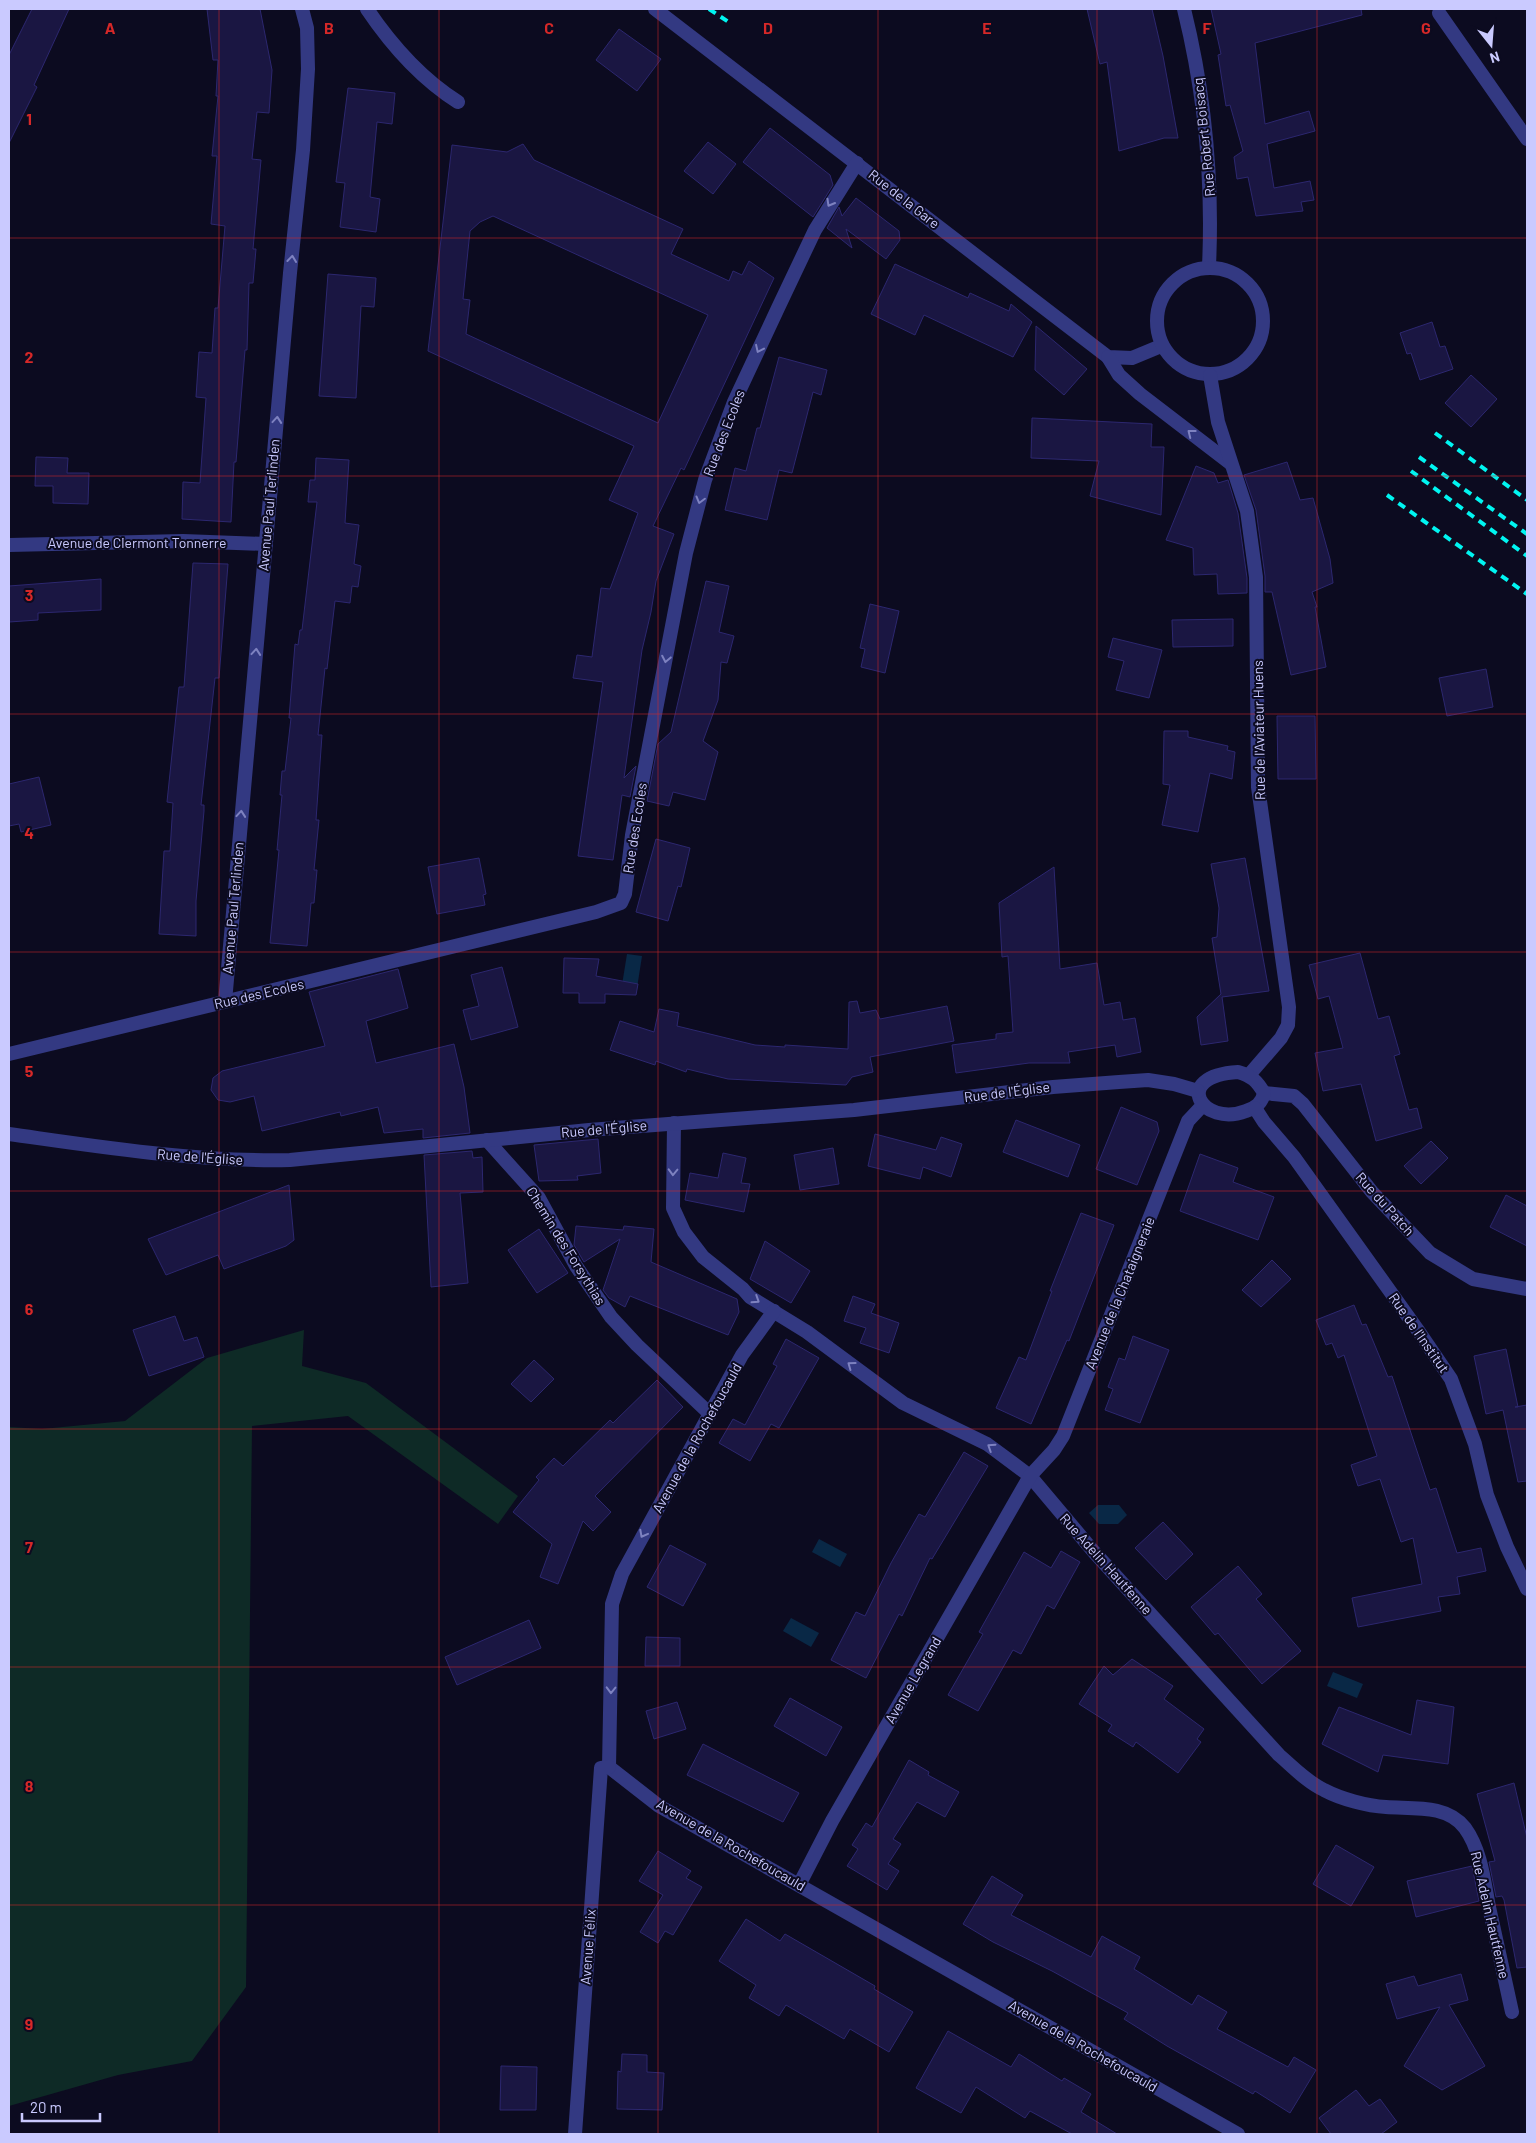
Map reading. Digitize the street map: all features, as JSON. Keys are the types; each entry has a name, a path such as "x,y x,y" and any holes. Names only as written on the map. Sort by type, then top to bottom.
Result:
{"street":[{"name":"Avenue Paul Terlinden","path":"225,1002 303,150 308,69 307,28 302,9"},
{"path":"367,9 387,38 416,71 458,102"},
{"name":"Rue de la Gare","path":"655,9 857,162 1108,357"},
{"name":"Rue Robert Boisacq","path":"1184,9 1204,106 1211,198 1209,266"},
{"path":"1439,13 1527,139"},
{"name":"Rue des Ecoles","path":"9,1054 577,917 622,903 625,894 632,835 686,553 705,480 734,402 815,230 835,194 857,162"},
{"path":"1209,266 1229,270 1247,282 1258,298 1263,315 1262,334 1253,353 1239,364 1210,375 1185,368 1168,355 1161,346 1158,330 1158,313 1166,291 1177,279 1194,269 1209,266"},
{"path":"1108,357 1132,358 1161,346"},
{"path":"1108,357 1119,375 1140,394 1230,463"},
{"name":"Rue de l'Aviateur Huens","path":"1210,375 1218,422 1247,511 1256,577 1258,787 1289,1007 1288,1025 1281,1038 1249,1075"},
{"name":"Avenue de Clermont Tonnerre","path":"9,545 183,541 266,544"},
{"path":"1238,1072 1249,1075 1260,1085 1264,1093 1262,1101 1255,1108 1234,1115 1217,1113 1203,1105 1199,1099 1198,1091 1201,1085 1214,1076 1238,1072"},
{"name":"Rue de l'Église","path":"9,1134 163,1156 252,1161 290,1160 674,1123 854,1110 1053,1087 1148,1080 1174,1084 1198,1091"},
{"name":"Rue du Patch","path":"1264,1093 1294,1096 1303,1104 1372,1192 1430,1253 1474,1279 1527,1289"},
{"name":"Avenue de la Chataigneraie","path":"1030,1476 1054,1450 1062,1436 1188,1121 1203,1105"},
{"name":"Rue de l'Institut","path":"1255,1108 1264,1122 1294,1157 1417,1328 1451,1379 1475,1444 1487,1495 1507,1547 1527,1589"},
{"name":"Rue Adelin Hautfenne","path":"674,1123 673,1208 684,1232 702,1257 743,1289 750,1297 807,1332 904,1403 988,1444 1030,1476 1100,1560 1279,1755 1306,1778 1324,1790 1354,1800 1386,1808 1416,1807 1441,1812 1457,1820 1465,1828 1478,1853 1512,2012"},
{"name":"Chemin des Forsythias","path":"488,1140 539,1198 576,1266 611,1317 637,1345 710,1414"},
{"name":"Avenue de la Rochefoucauld","path":"774,1311 742,1355 622,1574 612,1604 609,1767 659,1806 1238,2134"},
{"name":"Avenue Legrand","path":"799,1884 832,1821 1030,1476"},
{"name":"Avenue Félix","path":"575,2134 601,1768 609,1767"}],"green space":[{"path":"304,1330 302,1366 366,1383 518,1496 498,1524 348,1416 252,1426 246,1987 192,2061 118,2075 9,2106 9,1427 42,1429 125,1421 207,1358"}],"water":[{"path":"627,954 642,956 637,988 622,985"},
{"path":"1098,1505 1119,1505 1127,1515 1118,1524 1099,1524 1089,1513"},
{"path":"819,1539 847,1554 840,1567 812,1552"},
{"path":"791,1618 819,1633 811,1647 783,1631"},
{"path":"1333,1672 1363,1684 1357,1698 1327,1686"}],"building":[{"path":"32,9 69,9 34,85 37,87 9,143 9,55"},
{"path":"207,9 260,9 272,70 269,113 257,112 252,159 261,160 253,249 256,249 253,283 249,283 247,350 245,350 236,462 234,462 231,522 182,519 183,482 200,483 206,398 196,397 199,352 212,353 215,308 218,308 225,226 211,224 217,156 212,156 218,96 216,96 218,60 213,60"},
{"path":"1087,9 1152,9 1178,138 1164,138 1119,151 1107,62 1100,64"},
{"path":"1211,9 1361,9 1362,15 1255,43 1265,124 1309,111 1315,131 1267,144 1274,188 1310,181 1314,200 1301,202 1303,211 1256,216 1248,177 1237,179 1234,157 1243,151 1230,105 1226,106 1218,55 1221,54"},
{"path":"619,29 661,59 637,91 596,60"},
{"path":"348,88 395,93 392,124 377,122 370,197 380,199 376,232 340,227 345,183 336,182"},
{"path":"770,128 830,175 833,185 813,217 743,162"},
{"path":"708,142 736,164 713,194 684,171"},
{"path":"523,144 534,160 683,229 671,254 729,281 733,271 742,275 749,261 774,278 684,470 681,468 653,526 674,534 656,581 642,650 624,778 636,766 630,797 622,795 613,860 578,856 603,682 573,678 577,655 592,657 601,588 610,589 638,513 609,500 634,446 428,351 452,145 507,152","holes":["493,216 708,315 658,423 466,334 470,300 463,299 470,231 480,222"]},
{"path":"856,198 899,231 900,240 886,259 846,229 852,248 827,228 839,207 842,216"},
{"path":"895,264 968,298 970,293 1009,311 1011,304 1032,322 1013,357 924,315 915,335 871,314"},
{"path":"328,274 376,278 374,307 361,306 356,398 319,396"},
{"path":"1432,322 1440,347 1445,346 1453,369 1420,380 1411,353 1407,354 1400,333"},
{"path":"1036,326 1087,369 1064,395 1035,370"},
{"path":"779,357 827,370 821,395 813,392 792,473 779,470 767,520 725,510 735,468 746,471"},
{"path":"1471,375 1497,399 1471,427 1445,403"},
{"path":"1032,418 1152,424 1151,447 1164,447 1161,515 1090,496 1099,461 1031,458"},
{"path":"36,457 68,458 67,473 89,473 88,504 53,503 53,486 35,486"},
{"path":"316,458 349,460 345,523 359,525 354,564 361,566 358,587 352,586 350,603 335,601 327,669 325,668 318,735 322,735 316,820 319,820 314,870 317,870 314,903 311,903 307,946 270,943 279,850 277,850 282,795 280,795 282,771 285,771 291,718 289,718 295,644 298,645 300,630 302,630 317,502 308,502 310,480 315,480"},
{"path":"1287,462 1300,500 1313,498 1330,559 1333,583 1312,592 1317,607 1315,607 1326,667 1291,675 1272,592 1265,592 1265,576 1256,510 1244,475"},
{"path":"1196,466 1214,473 1218,483 1228,480 1238,513 1247,578 1247,593 1218,594 1217,574 1194,575 1193,548 1166,540"},
{"path":"193,563 228,564 219,678 215,678 201,805 204,805 204,811 196,901 196,936 159,934 164,851 170,851 173,803 167,802 179,687 184,687"},
{"path":"101,579 101,610 38,613 38,620 9,622 9,586"},
{"path":"706,581 729,586 719,632 734,636 727,663 721,662 718,700 703,741 718,752 705,800 673,792 669,806 647,801 658,744 671,732"},
{"path":"870,604 899,611 885,673 861,667 865,649 860,648"},
{"path":"1233,619 1233,646 1173,647 1172,620"},
{"path":"1113,638 1162,650 1149,698 1116,690 1124,661 1108,657"},
{"path":"1486,669 1493,707 1447,716 1439,678"},
{"path":"1277,716 1315,716 1316,779 1278,779"},
{"path":"1164,731 1188,731 1188,737 1228,746 1227,750 1235,752 1232,779 1210,773 1198,832 1162,825 1170,785 1163,784"},
{"path":"39,777 51,825 21,832 19,824 9,826 9,784"},
{"path":"656,839 690,848 681,887 678,886 668,921 636,912"},
{"path":"479,858 486,894 483,895 485,905 437,914 428,867"},
{"path":"1245,858 1269,991 1222,997 1228,1041 1201,1045 1197,1017 1221,994 1212,938 1217,937 1219,908 1211,864"},
{"path":"1054,867 1060,969 1097,963 1104,1005 1120,1002 1123,1020 1135,1018 1141,1052 1117,1057 1115,1045 1068,1052 1070,1063 1029,1063 956,1073 952,1045 996,1039 996,1034 1013,1032 1008,956 1002,957 999,903"},
{"path":"1360,953 1378,1019 1389,1016 1400,1054 1394,1056 1409,1110 1417,1108 1422,1128 1376,1141 1361,1084 1323,1091 1315,1053 1343,1048 1329,996 1318,999 1309,965"},
{"path":"564,958 599,959 596,976 638,984 636,995 605,994 605,1003 579,1003 579,993 563,993"},
{"path":"502,967 518,1027 471,1040 463,1010 479,1006 471,975"},
{"path":"398,969 408,1008 366,1021 376,1063 454,1044 464,1087 470,1133 423,1138 423,1129 384,1133 378,1107 341,1116 340,1112 262,1131 254,1096 230,1102 218,1100 211,1090 213,1078 222,1071 325,1046 309,992"},
{"path":"857,1001 860,1013 876,1010 880,1019 947,1006 954,1041 870,1057 873,1072 852,1077 846,1085 728,1079 687,1069 686,1072 656,1061 655,1065 610,1050 620,1021 654,1032 659,1009 679,1013 677,1026 755,1045 848,1049 849,1002"},
{"path":"1121,1107 1157,1122 1159,1131 1137,1185 1096,1169"},
{"path":"1016,1120 1080,1145 1068,1177 1003,1152"},
{"path":"875,1134 936,1150 941,1137 962,1144 951,1177 923,1167 920,1179 868,1166"},
{"path":"598,1139 601,1173 577,1176 578,1180 539,1181 534,1145"},
{"path":"1431,1141 1448,1158 1421,1184 1404,1166"},
{"path":"833,1148 839,1184 800,1190 794,1155"},
{"path":"472,1151 473,1158 482,1157 483,1192 460,1193 468,1283 431,1287 424,1155"},
{"path":"723,1153 746,1158 741,1183 750,1184 744,1212 685,1200 690,1173 718,1178"},
{"path":"1200,1154 1238,1168 1233,1182 1274,1197 1258,1240 1180,1211"},
{"path":"289,1185 294,1240 286,1246 224,1269 218,1255 166,1275 148,1239"},
{"path":"1506,1195 1527,1206 1527,1246 1490,1227"},
{"path":"1081,1213 1114,1225 1069,1341 1067,1340 1031,1424 996,1408 1019,1357 1026,1360 1052,1291 1050,1291"},
{"path":"576,1226 623,1230 624,1226 654,1229 651,1262 737,1299 739,1312 728,1335 630,1296 625,1307 609,1298 603,1290 620,1239 584,1262 574,1245"},
{"path":"539,1229 568,1273 537,1293 508,1250"},
{"path":"765,1241 810,1271 791,1303 750,1279"},
{"path":"1272,1260 1291,1279 1261,1307 1242,1290"},
{"path":"853,1296 875,1304 871,1313 899,1323 889,1353 860,1343 866,1328 844,1321"},
{"path":"1354,1305 1362,1325 1366,1324 1388,1377 1392,1376 1430,1490 1436,1488 1457,1553 1481,1548 1486,1571 1457,1577 1460,1594 1438,1597 1441,1611 1358,1627 1352,1598 1422,1584 1413,1538 1401,1542 1380,1479 1358,1486 1351,1465 1377,1456 1344,1355 1338,1358 1332,1343 1326,1345 1316,1320"},
{"path":"175,1316 184,1341 197,1337 204,1357 149,1376 133,1330"},
{"path":"1133,1336 1169,1350 1140,1423 1105,1410 1113,1389 1108,1387 1119,1358 1125,1360"},
{"path":"786,1339 819,1358 779,1428 771,1424 750,1461 719,1443 733,1419 745,1425 777,1366 773,1364"},
{"path":"1506,1349 1518,1407 1527,1405 1527,1481 1518,1482 1503,1410 1486,1414 1474,1356"},
{"path":"534,1360 554,1379 531,1402 511,1384"},
{"path":"657,1380 683,1407 595,1496 611,1512 593,1531 583,1521 558,1584 540,1577 552,1544 513,1512 539,1480 536,1477 554,1458 563,1466 610,1420 613,1423"},
{"path":"964,1452 988,1466 932,1559 930,1558 902,1616 899,1614 866,1678 831,1660 856,1612 865,1616 891,1563 919,1514 925,1517"},
{"path":"1163,1522 1193,1554 1166,1580 1135,1548"},
{"path":"670,1545 706,1564 683,1606 647,1587"},
{"path":"1061,1551 1080,1562 1054,1609 1047,1605 1021,1654 1013,1650 978,1711 948,1695 983,1634 979,1632 1024,1552 1051,1568"},
{"path":"1238,1566 1262,1594 1256,1599 1301,1651 1262,1684 1218,1633 1215,1635 1191,1607"},
{"path":"529,1620 541,1648 457,1685 445,1657"},
{"path":"646,1637 680,1638 680,1666 645,1666"},
{"path":"1132,1659 1173,1686 1164,1699 1204,1729 1197,1739 1201,1742 1178,1773 1136,1742 1133,1747 1108,1731 1112,1725 1079,1704 1104,1666 1113,1675"},
{"path":"790,1698 842,1727 826,1756 774,1726"},
{"path":"1417,1700 1454,1707 1448,1764 1383,1755 1378,1772 1322,1744 1339,1707 1411,1735"},
{"path":"677,1702 686,1729 654,1739 646,1711"},
{"path":"703,1744 799,1793 783,1822 687,1775"},
{"path":"909,1760 929,1772 928,1775 959,1792 945,1817 917,1802 893,1839 901,1844 888,1864 899,1871 887,1890 847,1866 858,1849 852,1845 866,1823 872,1827"},
{"path":"1514,1783 1527,1838 1527,1967 1517,1968 1504,1900 1502,1896 1496,1897 1489,1862 1495,1861 1477,1794"},
{"path":"1336,1845 1374,1867 1351,1906 1313,1884"},
{"path":"658,1851 691,1871 686,1878 702,1887 673,1935 665,1931 658,1943 640,1932 663,1895 639,1881"},
{"path":"1472,1866 1479,1901 1416,1917 1407,1881"},
{"path":"992,1876 1023,1895 1011,1915 1091,1957 1102,1936 1140,1957 1134,1969 1192,2005 1198,1995 1227,2012 1217,2029 1288,2067 1294,2057 1316,2070 1290,2113 1255,2091 1253,2094 1167,2046 1124,2019 1128,2013 1052,1971 993,1942 963,1924"},
{"path":"746,1919 780,1941 785,1934 875,1986 874,1989 913,2012 889,2052 850,2029 844,2039 786,2005 779,2016 749,1998 756,1985 719,1961"},
{"path":"1461,1974 1468,2000 1449,2005 1485,2066 1442,2090 1404,2066 1440,2007 1397,2019 1386,1984 1414,1976 1418,1986"},
{"path":"948,2031 1011,2067 1019,2054 1062,2081 1064,2078 1091,2094 1081,2112 1117,2134 1072,2134 1030,2111 1025,2118 976,2087 961,2113 916,2088"},
{"path":"622,2054 647,2055 647,2072 664,2073 662,2110 617,2109 618,2071 621,2072"},
{"path":"501,2066 537,2067 536,2110 500,2110"},
{"path":"1356,2090 1369,2106 1380,2099 1397,2122 1381,2134 1331,2134 1319,2118"}],"railway":[{"path":"709,9 730,23"},
{"path":"1435,433 1527,500"},
{"path":"1419,457 1527,534"},
{"path":"1411,471 1527,556"},
{"path":"1387,495 1527,594"}]}
